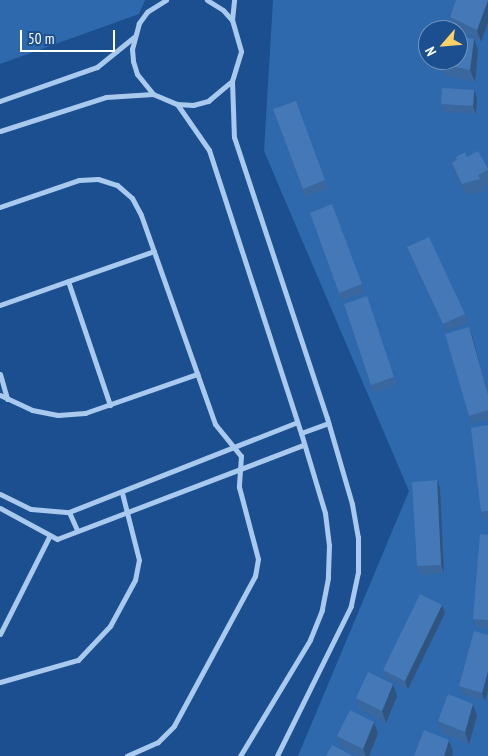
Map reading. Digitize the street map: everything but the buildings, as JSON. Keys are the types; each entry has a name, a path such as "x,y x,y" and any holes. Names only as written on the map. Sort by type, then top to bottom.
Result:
{"street":[{"path":"0,101 97,66 134,36 148,12 166,0"},
{"path":"207,0 223,10 232,20 242,50 232,81 234,137 328,423 352,504 358,537 358,572 351,606 338,637 277,756"},
{"path":"232,20 234,0"},
{"path":"134,36 132,49 137,74 153,94"},
{"path":"0,131 106,98 153,94 177,104 208,101 232,81"},
{"path":"177,104 209,150 301,433 325,514 329,545 328,578 322,610 310,640 240,756"},
{"path":"0,208 78,180 98,179 117,185 132,198 154,251 216,424 241,456 242,469 239,487 258,559 255,576 174,726 158,742 127,756"},
{"path":"0,305 154,251"},
{"path":"68,281 110,405"},
{"path":"0,374 7,399"},
{"path":"0,395 32,410 58,415 85,413 197,374"},
{"path":"0,494 31,509 69,512 122,493 297,422"},
{"path":"301,433 328,423"},
{"path":"0,508 31,523 49,537 62,538 77,530 128,510 304,445"},
{"path":"0,682 78,660 110,626 135,580 139,560 128,510 122,493"},
{"path":"69,512 77,530"},
{"path":"0,634 49,537"}],"shaded area":[{"path":"0,0 145,0 139,14 0,64"},
{"path":"273,0 488,0 488,756 298,756 409,491 264,151"}]}
